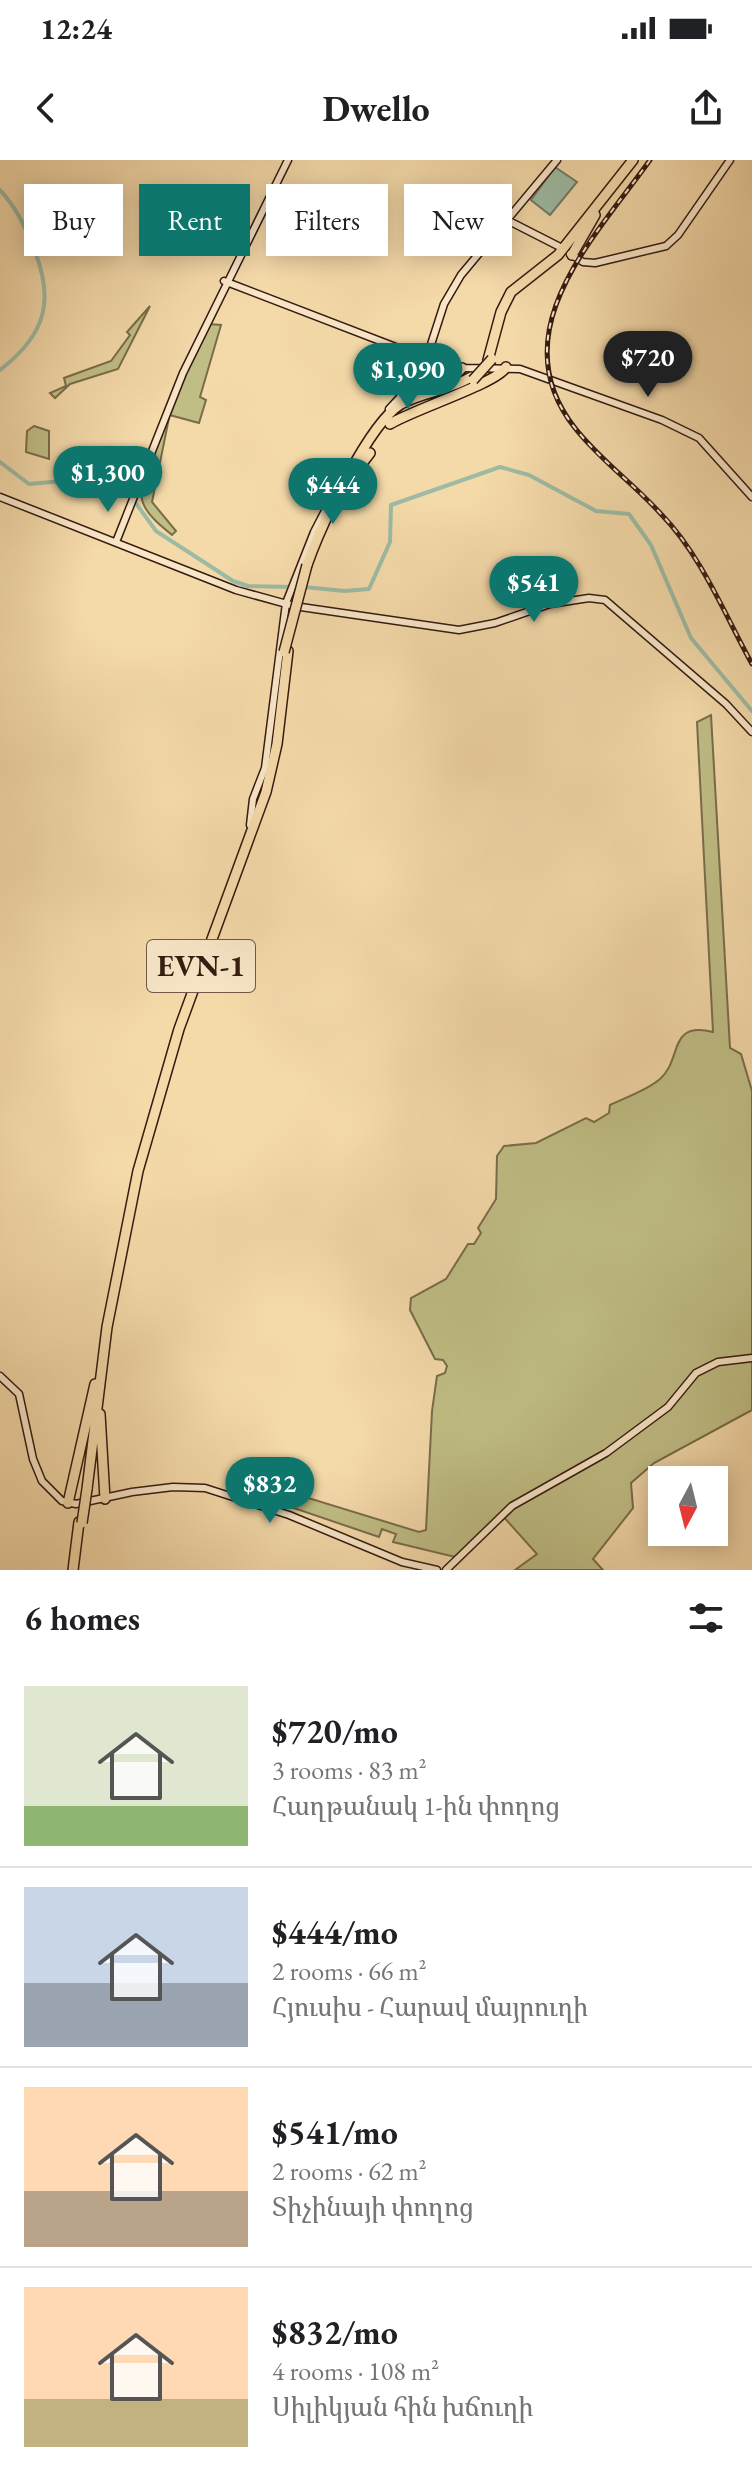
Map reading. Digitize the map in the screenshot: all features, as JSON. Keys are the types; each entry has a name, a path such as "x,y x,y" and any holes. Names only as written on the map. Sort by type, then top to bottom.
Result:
{"highway":[{"path":"350,479 404,409 472,378 490,360 504,313 515,293 555,263 636,160"},
{"path":"490,360 507,297 518,284 558,255 636,160"},
{"path":"571,254 595,215"},
{"path":"404,409 482,385 502,374 506,367"},
{"path":"352,464 382,424 449,383 462,368"},
{"path":"390,424 417,402 472,378"},
{"name":"EVN-1","path":"309,566 350,479 352,464"},
{"name":"EVN-1","path":"85,1489 95,1384 118,1243 150,1109 183,1005 265,783 286,651 309,566 318,534 352,464"},
{"name":"EVN-1","path":"74,1570 118,1262 138,1171 179,1029 266,792 277,744 286,651"},
{"path":"68,1503 95,1384"},
{"path":"98,1397 105,1499"}],"street":[{"path":"115,541 163,416 192,351 286,160"},
{"name":"EVN-1","path":"512,214 557,160"},
{"path":"571,254 583,262 595,263 666,246 678,235 730,160"},
{"path":"512,223 560,247"},
{"name":"EVN-1","path":"352,464 378,421 412,384 429,359 444,304 478,256"},
{"path":"226,281 429,359 462,368 506,367 546,377 695,435 752,497"},
{"path":"250,825 253,799 266,758 286,603 324,511 352,464"},
{"path":"0,497 236,590 286,603 459,630 495,623 550,604 598,598 618,608 726,704 752,732"},
{"path":"253,799 265,783"},
{"path":"446,1570 512,1506 606,1453 668,1407 696,1373 718,1362 752,1358"},
{"path":"0,1376 19,1394 33,1459 42,1481 55,1497 68,1503 173,1487 205,1488 289,1515 402,1562 437,1570"}],"shaded area":[{"path":"555,167 577,182 550,215 531,200"},
{"path":"150,306 118,369 70,384 55,398 50,393 66,386 64,378 111,361 130,335 127,332"},
{"path":"208,324 221,325 200,397 206,400 199,423 166,414"},
{"path":"164,417 169,418 152,502 176,531 172,535 144,506 141,489 145,467 152,469 155,461 148,458"},
{"path":"34,426 49,431 49,459 26,452 27,431"},
{"path":"711,715 730,1048 741,1054 752,1091 752,1410 648,1466 631,1483 633,1508 593,1559 603,1570 515,1570 537,1554 501,1514 455,1557 393,1542 396,1534 382,1529 379,1537 273,1501 268,1492 276,1488 419,1532 426,1530 432,1411 437,1376 445,1373 447,1366 443,1360 435,1359 410,1310 411,1298 446,1279 468,1244 474,1244 481,1233 478,1228 496,1199 497,1156 504,1146 536,1143 586,1118 594,1122 609,1113 610,1105 660,1079 672,1062 682,1037 698,1030 713,1032 697,722"}],"waterway":[{"path":"0,190 19,216 32,244 45,298 37,328 16,356 0,370"},
{"path":"0,462 29,484 106,477 117,480 125,489"},
{"path":"304,587 345,591 369,589 390,542 391,505 500,467 529,475 596,511 629,514 651,545 691,638 752,711"},
{"path":"135,502 156,531 233,581 248,586 295,587"}],"railway":[{"path":"650,160 582,253 564,286 551,321 547,356 554,392 585,440 675,530 711,586 752,664"}]}
